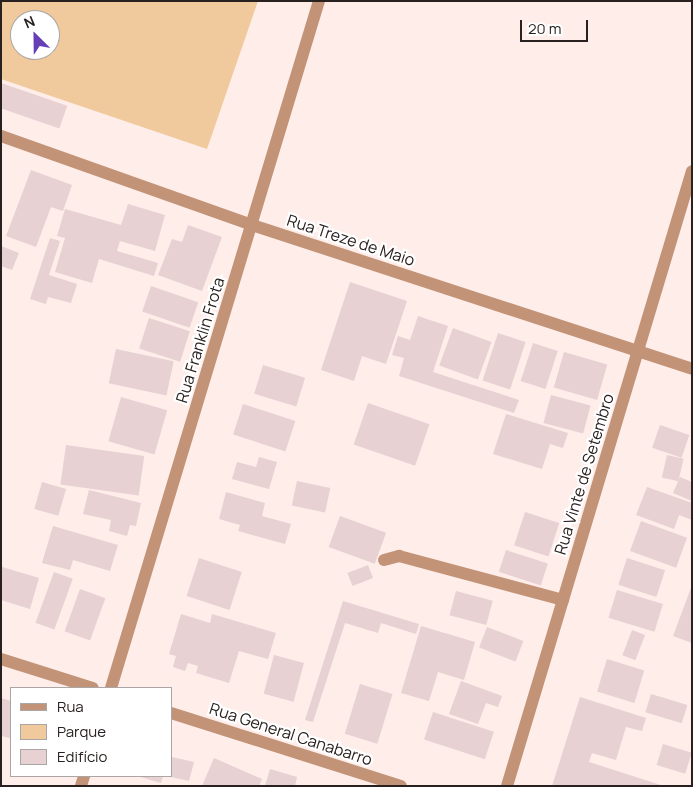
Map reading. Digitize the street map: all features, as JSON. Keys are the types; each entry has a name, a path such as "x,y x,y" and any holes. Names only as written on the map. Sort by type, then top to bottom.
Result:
{"street":[{"name":"Rua Franklin Frota","path":"111,687 318,1"},
{"name":"Rua Treze de Maio","path":"1,136 252,225 692,369"},
{"name":"Rua Vinte de Setembro","path":"507,786 692,171"},
{"path":"384,560 399,556 562,600"},
{"path":"1,659 90,687"},
{"name":"Rua General Canabarro","path":"172,713 401,786"}],"green space":[{"path":"1,1 258,1 207,149 1,79"}],"building":[{"path":"1,83 67,106 59,128 1,108"},
{"path":"31,170 72,185 63,211 51,207 36,247 6,236"},
{"path":"128,204 165,215 155,251 120,241 117,251 158,263 154,276 99,259 92,283 55,272 65,238 57,236 65,209 121,225"},
{"path":"188,225 222,237 202,291 158,275 172,239 182,242"},
{"path":"50,238 60,241 49,275 77,284 71,303 48,297 46,304 30,299"},
{"path":"1,246 19,253 12,270 1,266"},
{"path":"350,282 407,301 386,364 362,356 354,381 321,370"},
{"path":"151,286 198,302 189,328 142,312"},
{"path":"418,316 448,326 433,372 519,400 514,413 399,376 404,358 392,355 398,336 410,340"},
{"path":"149,318 190,331 180,362 139,348"},
{"path":"453,328 492,342 478,380 439,366"},
{"path":"498,333 526,342 510,390 483,381"},
{"path":"533,343 558,351 545,389 521,381"},
{"path":"116,349 174,361 166,396 109,383"},
{"path":"564,352 607,364 597,400 554,388"},
{"path":"263,365 305,378 296,407 254,394"},
{"path":"551,395 591,406 583,434 543,423"},
{"path":"121,397 167,410 154,454 108,441"},
{"path":"368,403 429,424 415,466 354,445"},
{"path":"243,404 295,421 285,451 233,434"},
{"path":"506,414 568,433 563,448 550,444 542,469 493,454"},
{"path":"660,425 689,435 681,458 652,448"},
{"path":"66,445 144,456 139,496 60,485"},
{"path":"667,455 684,459 678,481 662,477"},
{"path":"259,457 277,462 269,489 232,479 237,462 256,467"},
{"path":"680,477 692,482 692,501 673,493"},
{"path":"297,481 330,488 325,513 292,505"},
{"path":"42,482 66,489 58,516 34,509"},
{"path":"647,487 692,503 692,520 679,515 674,529 636,515"},
{"path":"89,490 141,503 136,526 130,525 127,536 109,531 111,520 83,514"},
{"path":"226,492 265,503 262,516 291,524 285,544 238,531 240,525 219,519"},
{"path":"525,512 559,523 548,556 514,545"},
{"path":"340,516 386,533 375,564 329,547"},
{"path":"641,521 687,538 676,568 630,551"},
{"path":"53,526 118,545 110,571 73,560 70,570 42,563"},
{"path":"506,550 548,564 541,585 499,572"},
{"path":"199,558 242,572 229,610 187,596"},
{"path":"627,558 665,570 656,597 618,585"},
{"path":"368,565 373,578 352,586 347,573"},
{"path":"2,567 39,578 30,609 1,600"},
{"path":"54,572 73,579 54,630 36,623"},
{"path":"692,585 692,643 673,636"},
{"path":"80,589 105,598 90,641 65,631"},
{"path":"617,590 663,604 654,632 609,618"},
{"path":"456,591 493,601 486,625 450,615"},
{"path":"343,601 419,624 416,634 381,623 378,633 345,623 313,722 305,720"},
{"path":"181,614 210,623 212,614 276,633 268,659 239,651 229,683 196,673 198,666 188,663 185,671 173,667 176,656 169,654"},
{"path":"421,626 475,642 464,680 438,672 429,701 401,693"},
{"path":"487,627 523,641 516,662 479,648"},
{"path":"632,630 645,635 635,660 622,655"},
{"path":"274,655 304,663 294,702 264,694"},
{"path":"607,659 644,670 634,703 597,692"},
{"path":"461,681 502,696 498,707 486,703 478,724 449,714"},
{"path":"360,684 393,694 377,744 345,734"},
{"path":"651,694 687,705 682,723 645,712"},
{"path":"580,697 646,718 642,731 626,727 616,760 592,753 589,762 664,786 552,786"},
{"path":"1,698 10,701 10,738 1,736"},
{"path":"433,712 494,732 485,759 424,740"},
{"path":"663,744 692,753 685,774 657,765"},
{"path":"172,757 194,762 189,781 171,777"},
{"path":"214,758 262,779 259,786 202,786"},
{"path":"270,769 297,777 295,786 265,786"},
{"path":"140,777 163,777 161,783"}]}
